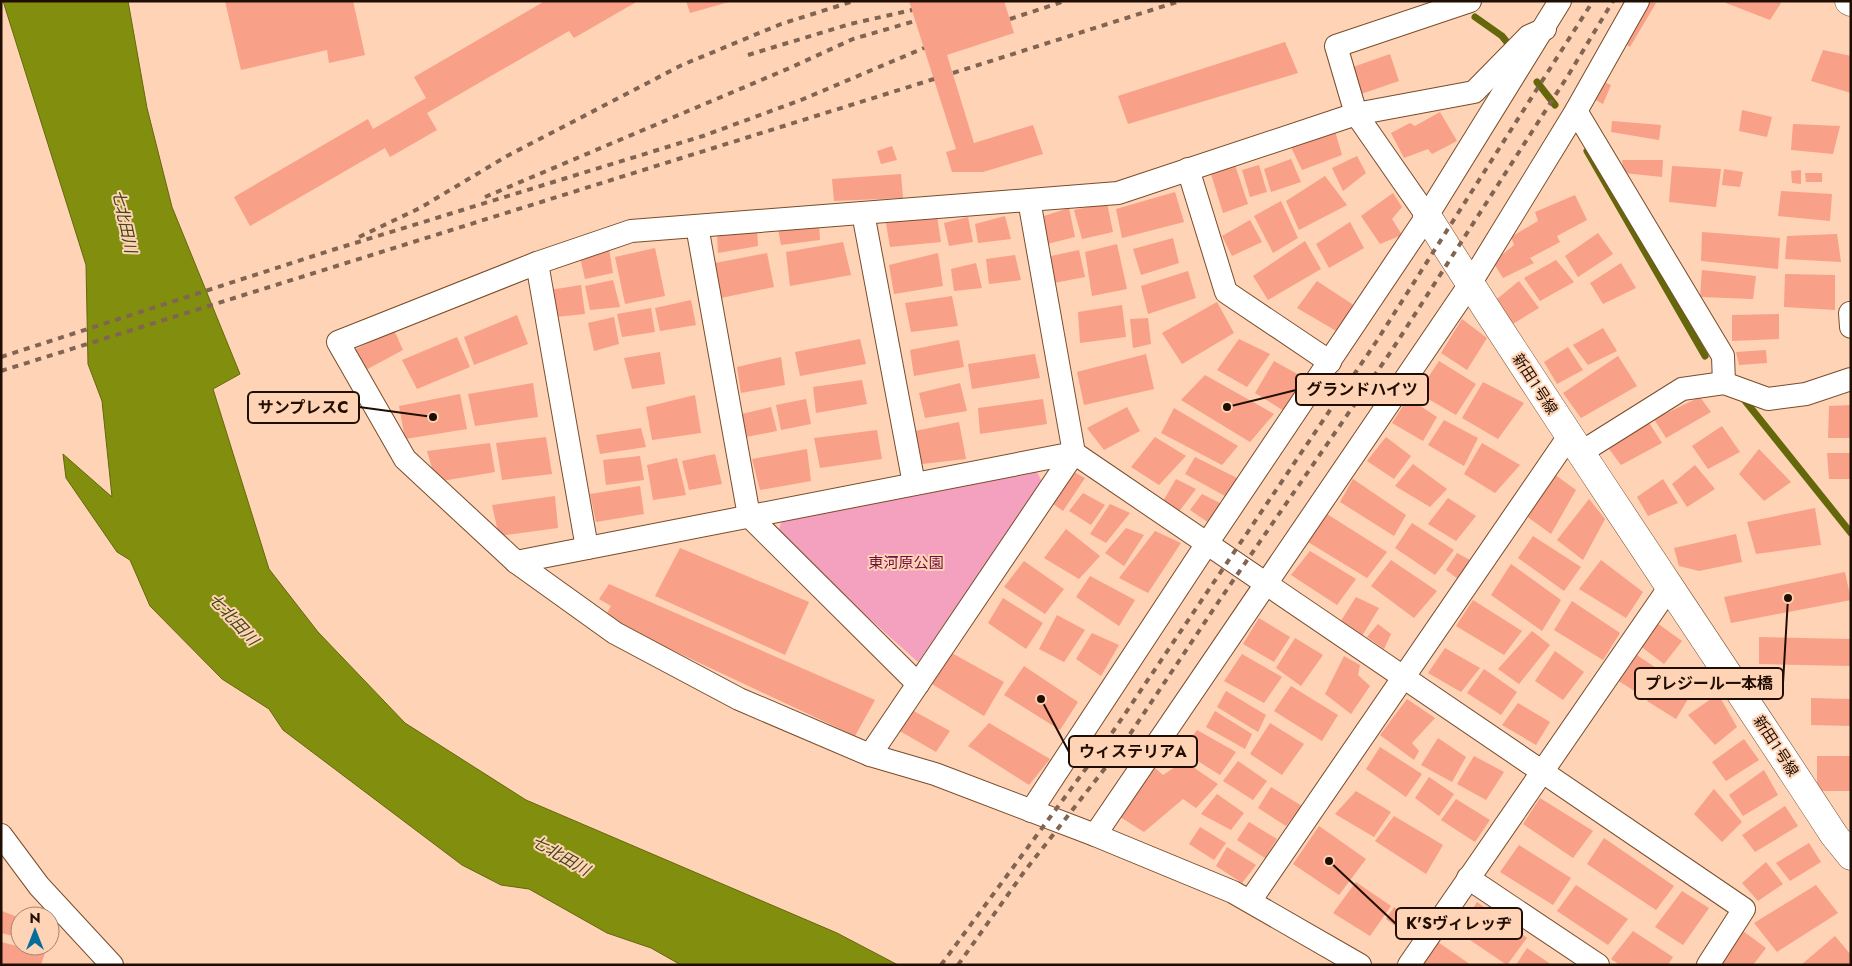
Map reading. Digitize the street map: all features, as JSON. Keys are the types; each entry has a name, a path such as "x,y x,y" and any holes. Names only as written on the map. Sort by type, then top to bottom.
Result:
{"street":[{"name":"新田１号線","path":"1470,1 1336,46 1356,114 1427,216 1574,444 1671,585 1834,835 1851,856"},
{"path":"1031,811 1206,545 1427,216 1545,29 1560,1"},
{"path":"1095,835 1470,284 1576,111 1638,1"},
{"path":"1360,965 1233,892 1095,835 935,774 870,755 739,700 615,633 516,562 406,459 338,342 537,263 631,231 1118,193 1356,114 1474,92 1529,36 1545,29"},
{"path":"1576,111 1723,356 1724,383"},
{"path":"1188,169 1226,292 1330,362"},
{"path":"870,755 1074,453 1029,200"},
{"path":"863,213 914,484"},
{"path":"698,226 748,516 918,684"},
{"path":"537,263 588,548"},
{"path":"1250,901 1405,678 1574,444 1682,389 1724,383 1768,399 1806,394 1851,379"},
{"path":"516,562 1074,453 1206,545 1267,584 1744,909 1708,965"},
{"path":"1409,965 1541,770 1671,585"},
{"path":"1,835 39,886 112,965"},
{"path":"1468,878 1598,965"}],"green space":[{"name":"東河原公園","path":"1037,472 1042,482 918,662 777,536 782,520"}],"water":[{"name":"七北田川","path":"3,1 128,1 147,108 172,207 240,374 213,389 269,569 318,632 405,723 526,800 837,933 898,965 681,965 651,948 607,933 529,889 501,885 462,865 283,730 269,709 222,679 150,606 130,560 117,552 66,478 63,454 112,497 102,401 88,364 86,265"}],"building":[{"path":"225,1 353,1 365,55 329,63 327,50 241,70"},
{"path":"545,1 638,1 574,38 569,31 427,113 437,130 390,157 385,148 250,226 234,197 368,119 373,129 426,98 414,77"},
{"path":"686,1 729,1 729,2 690,13"},
{"path":"909,1 1004,1 1014,33 947,55 974,143 1033,125 1043,154 983,172 952,172 946,152 956,149"},
{"path":"1644,1 1656,3 1630,47 1622,41"},
{"path":"1726,1 1778,1 1781,3 1770,20 1726,3"},
{"path":"1285,42 1298,73 1128,124 1118,96"},
{"path":"1823,50 1851,56 1851,93 1811,81"},
{"path":"1390,54 1399,81 1361,94 1353,67"},
{"path":"1602,81 1611,85 1603,104 1594,99"},
{"path":"1742,110 1772,117 1767,137 1739,131"},
{"path":"1440,112 1457,141 1432,154 1428,149 1404,158 1391,133 1410,123 1415,126"},
{"path":"1612,121 1661,125 1659,140 1611,132"},
{"path":"1793,124 1840,126 1833,154 1791,150"},
{"path":"1335,131 1342,155 1302,170 1291,147"},
{"path":"892,146 897,160 881,164 877,151"},
{"path":"1357,156 1366,173 1343,191 1332,168"},
{"path":"1291,159 1301,182 1271,192 1264,169"},
{"path":"1622,160 1663,160 1662,177 1624,173"},
{"path":"1235,165 1248,204 1223,213 1211,174"},
{"path":"1259,165 1267,192 1250,197 1242,170"},
{"path":"1672,166 1721,169 1716,207 1669,202"},
{"path":"1724,169 1743,172 1740,187 1722,185"},
{"path":"1801,170 1801,184 1792,183 1791,171"},
{"path":"1805,173 1822,173 1822,182 1806,182"},
{"path":"901,174 903,198 834,201 832,179"},
{"path":"1325,176 1347,205 1299,230 1286,201"},
{"path":"1781,191 1832,194 1830,221 1778,216"},
{"path":"1175,192 1184,222 1122,238 1116,209"},
{"path":"1393,193 1402,207 1392,219 1402,235 1380,244 1361,216"},
{"path":"1575,195 1587,220 1557,236 1560,242 1530,258 1534,263 1503,278 1493,262 1514,245 1511,237 1538,221 1535,212"},
{"path":"1281,201 1298,238 1273,253 1254,216"},
{"path":"1107,203 1113,232 1082,239 1074,210"},
{"path":"1069,208 1075,237 1047,244 1041,217"},
{"path":"937,216 941,242 890,247 886,223"},
{"path":"1005,216 1011,239 978,243 975,224"},
{"path":"968,217 973,242 949,246 944,223"},
{"path":"1250,220 1262,242 1232,256 1222,236"},
{"path":"1350,222 1364,248 1329,268 1316,244"},
{"path":"819,224 820,240 781,245 778,229"},
{"path":"757,230 758,246 718,253 717,234"},
{"path":"1702,232 1780,238 1778,269 1701,261"},
{"path":"1598,233 1613,254 1578,277 1565,256"},
{"path":"1837,234 1841,262 1785,259 1787,236"},
{"path":"1173,238 1179,263 1141,275 1133,249"},
{"path":"1305,241 1321,269 1268,300 1253,276"},
{"path":"843,242 851,275 790,286 786,252"},
{"path":"1117,244 1127,289 1092,296 1085,252"},
{"path":"655,248 665,296 625,304 615,257"},
{"path":"609,249 613,273 585,279 580,257"},
{"path":"1079,250 1085,277 1054,283 1051,256"},
{"path":"767,253 774,287 721,298 715,263"},
{"path":"938,253 943,286 894,294 889,265"},
{"path":"1015,255 1021,280 989,284 986,259"},
{"path":"1556,260 1574,282 1540,301 1524,278"},
{"path":"976,263 982,288 954,291 951,269"},
{"path":"1621,263 1636,288 1603,304 1590,283"},
{"path":"1702,270 1756,276 1753,299 1700,297"},
{"path":"1188,271 1196,298 1148,314 1141,286"},
{"path":"1785,274 1835,275 1835,310 1784,307"},
{"path":"613,280 620,307 590,310 585,286"},
{"path":"1317,281 1355,306 1338,332 1297,308"},
{"path":"1519,281 1539,308 1511,325 1497,299"},
{"path":"581,285 585,314 555,317 550,290"},
{"path":"952,296 958,326 911,332 905,303"},
{"path":"691,300 696,325 660,331 655,308"},
{"path":"1217,302 1234,333 1182,364 1162,333"},
{"path":"1122,305 1126,337 1080,343 1078,312"},
{"path":"651,308 655,332 622,337 617,314"},
{"path":"1779,314 1779,339 1732,341 1732,315"},
{"path":"517,315 528,344 474,365 464,337"},
{"path":"614,317 619,344 594,351 588,323"},
{"path":"1148,318 1151,344 1133,348 1130,319"},
{"path":"1462,319 1487,338 1467,370 1441,353"},
{"path":"1603,328 1617,351 1588,365 1573,345"},
{"path":"394,330 403,350 362,372 352,351"},
{"path":"457,337 470,367 417,389 402,360"},
{"path":"860,339 866,364 800,376 795,352"},
{"path":"1239,339 1270,354 1247,387 1217,370"},
{"path":"959,340 964,367 914,376 910,350"},
{"path":"1568,347 1583,370 1557,384 1544,362"},
{"path":"1766,350 1767,363 1739,365 1736,352"},
{"path":"660,352 665,384 632,389 624,358"},
{"path":"1035,354 1040,378 972,389 968,364"},
{"path":"1146,354 1154,389 1084,405 1077,372"},
{"path":"1618,356 1637,386 1581,418 1563,393"},
{"path":"781,357 785,385 741,393 737,367"},
{"path":"1274,361 1310,381 1289,414 1255,393"},
{"path":"1439,361 1476,384 1456,415 1418,393"},
{"path":"1205,375 1274,414 1250,442 1181,400"},
{"path":"862,380 867,404 816,413 813,387"},
{"path":"1483,382 1524,403 1498,439 1462,418"},
{"path":"533,383 538,417 475,426 468,394"},
{"path":"960,383 967,411 925,418 919,393"},
{"path":"460,394 467,429 405,439 399,406"},
{"path":"695,395 701,433 652,440 646,407"},
{"path":"1700,397 1711,412 1666,438 1654,419"},
{"path":"1408,398 1437,417 1423,441 1392,423"},
{"path":"806,399 811,424 781,430 776,405"},
{"path":"1043,399 1047,424 980,434 978,408"},
{"path":"1851,405 1851,438 1828,438 1829,406"},
{"path":"771,407 777,431 746,437 742,414"},
{"path":"1127,407 1140,431 1104,450 1087,428"},
{"path":"1174,408 1238,446 1222,465 1161,433"},
{"path":"1444,420 1478,438 1464,466 1428,445"},
{"path":"1648,421 1662,443 1621,465 1609,449"},
{"path":"959,422 966,459 922,464 915,431"},
{"path":"1722,426 1740,452 1708,469 1692,446"},
{"path":"641,428 646,447 600,454 596,435"},
{"path":"877,430 882,459 820,468 814,438"},
{"path":"546,437 552,474 502,480 496,443"},
{"path":"1155,437 1186,456 1159,485 1131,467"},
{"path":"1386,437 1411,456 1394,479 1367,461"},
{"path":"490,443 495,472 436,482 427,451"},
{"path":"1482,443 1520,465 1495,493 1464,474"},
{"path":"807,449 811,481 760,490 752,459"},
{"path":"1759,449 1791,482 1764,501 1739,474"},
{"path":"1827,453 1851,453 1851,479 1829,479"},
{"path":"715,454 722,484 689,490 682,461"},
{"path":"640,456 644,480 606,485 603,460"},
{"path":"1195,457 1239,479 1225,496 1185,474"},
{"path":"677,458 686,495 653,500 647,465"},
{"path":"1413,464 1447,489 1430,507 1395,486"},
{"path":"1695,465 1715,489 1687,507 1672,484"},
{"path":"1074,472 1085,478 1063,511 1052,503"},
{"path":"1554,474 1576,490 1551,534 1525,515"},
{"path":"1176,479 1196,489 1178,513 1162,503"},
{"path":"1353,479 1406,515 1394,536 1340,502"},
{"path":"1663,479 1678,503 1648,516 1637,497"},
{"path":"640,486 644,514 596,522 590,494"},
{"path":"1083,493 1105,505 1091,525 1069,511"},
{"path":"1202,494 1222,504 1209,523 1190,510"},
{"path":"555,496 558,528 499,536 492,505"},
{"path":"1448,498 1476,516 1456,541 1428,524"},
{"path":"1589,499 1605,519 1583,560 1557,540"},
{"path":"1110,504 1130,513 1106,543 1090,534"},
{"path":"1815,508 1821,545 1756,554 1747,522"},
{"path":"1327,514 1387,552 1367,578 1308,542"},
{"path":"1412,523 1454,550 1435,575 1395,548"},
{"path":"1126,528 1144,535 1124,566 1105,553"},
{"path":"1066,529 1100,556 1079,579 1044,558"},
{"path":"1155,531 1181,543 1148,593 1119,578"},
{"path":"1736,534 1742,562 1699,571 1679,566 1674,548"},
{"path":"1533,536 1581,567 1564,591 1518,558"},
{"path":"680,548 809,602 785,655 655,596"},
{"path":"1310,551 1356,579 1337,605 1291,575"},
{"path":"1457,553 1470,560 1458,579 1446,570"},
{"path":"1391,560 1437,591 1414,618 1371,586"},
{"path":"1601,560 1643,592 1626,618 1579,589"},
{"path":"1024,561 1064,589 1045,614 1004,587"},
{"path":"1511,564 1561,600 1542,631 1491,595"},
{"path":"1845,572 1851,600 1731,623 1724,597"},
{"path":"1090,576 1135,600 1119,626 1076,597"},
{"path":"609,584 875,700 855,736 604,618 611,606 599,599"},
{"path":"1356,597 1379,608 1362,636 1339,624"},
{"path":"1003,598 1043,623 1026,649 988,623"},
{"path":"1473,600 1522,631 1504,655 1456,626"},
{"path":"1572,601 1620,633 1603,660 1554,630"},
{"path":"1057,615 1085,630 1064,662 1039,649"},
{"path":"1259,618 1290,637 1274,662 1243,644"},
{"path":"1657,623 1682,641 1664,664 1639,645"},
{"path":"1378,624 1391,634 1384,649 1367,637"},
{"path":"1532,631 1550,645 1519,684 1498,669"},
{"path":"1092,633 1119,645 1101,676 1076,659"},
{"path":"1759,637 1851,639 1851,666 1759,664"},
{"path":"1295,638 1323,655 1301,686 1276,668"},
{"path":"1445,648 1480,668 1461,692 1428,673"},
{"path":"1555,651 1584,672 1563,700 1535,681"},
{"path":"950,652 1004,682 984,716 932,684"},
{"path":"1634,653 1659,670 1641,695 1617,680"},
{"path":"1242,654 1282,677 1264,703 1224,681"},
{"path":"1344,656 1360,665 1358,675 1370,686 1351,714 1325,694"},
{"path":"1024,666 1078,702 1060,730 1004,695"},
{"path":"1484,669 1517,692 1501,715 1467,693"},
{"path":"1663,675 1691,694 1676,719 1647,701"},
{"path":"1291,686 1338,715 1322,741 1274,711"},
{"path":"1226,691 1266,715 1258,732 1217,707"},
{"path":"1718,694 1737,727 1715,745 1688,715"},
{"path":"1811,698 1851,699 1851,726 1811,725"},
{"path":"1407,699 1435,718 1412,743 1419,751 1414,760 1380,735"},
{"path":"1518,703 1550,722 1536,745 1502,725"},
{"path":"912,710 950,731 936,752 898,730"},
{"path":"1215,711 1252,734 1245,749 1206,727"},
{"path":"989,723 1050,759 1029,785 968,746"},
{"path":"1270,723 1304,744 1282,775 1250,754"},
{"path":"1197,730 1236,752 1220,775 1182,751"},
{"path":"1438,738 1466,757 1452,782 1421,765"},
{"path":"1744,739 1759,760 1726,781 1712,762"},
{"path":"1380,747 1422,774 1406,797 1366,769"},
{"path":"1474,756 1504,772 1486,800 1457,784"},
{"path":"1817,756 1851,756 1851,791 1817,791"},
{"path":"1184,761 1218,784 1196,808 1183,799 1144,832 1117,815 1155,768 1163,775"},
{"path":"1238,761 1267,781 1253,800 1223,781"},
{"path":"1764,770 1778,795 1743,816 1729,795"},
{"path":"1429,777 1454,794 1439,816 1415,798"},
{"path":"1271,787 1302,806 1286,826 1258,808"},
{"path":"1714,789 1742,822 1722,842 1694,814"},
{"path":"1356,791 1391,812 1374,837 1335,814"},
{"path":"1217,794 1244,813 1231,830 1201,814"},
{"path":"1540,798 1593,831 1573,858 1523,824"},
{"path":"1456,799 1490,820 1475,842 1441,820"},
{"path":"1785,806 1798,826 1755,852 1742,835"},
{"path":"1394,816 1443,845 1426,874 1375,841"},
{"path":"1249,822 1277,839 1265,858 1237,840"},
{"path":"1319,826 1366,859 1339,895 1293,864"},
{"path":"1200,827 1226,843 1214,860 1189,844"},
{"path":"1604,838 1674,886 1656,910 1587,864"},
{"path":"1809,843 1821,862 1790,881 1776,863"},
{"path":"1519,845 1571,878 1553,905 1500,872"},
{"path":"1227,847 1256,865 1242,883 1216,866"},
{"path":"1766,862 1783,884 1758,901 1742,883"},
{"path":"1356,882 1391,906 1370,936 1333,913"},
{"path":"1576,885 1628,919 1608,945 1557,911"},
{"path":"1816,885 1838,913 1777,952 1754,923"},
{"path":"1682,891 1709,908 1683,945 1655,927"},
{"path":"1477,902 1527,938 1507,965 1458,932"},
{"path":"1394,907 1420,926 1411,938 1386,919"},
{"path":"2,911 10,914 10,935 1,933"},
{"path":"1633,931 1673,957 1668,965 1620,965 1611,959"},
{"path":"1743,931 1766,948 1753,965 1724,965 1720,962"},
{"path":"1835,936 1851,955 1851,965 1801,965"},
{"path":"1435,940 1471,965 1419,965"},
{"path":"1,942 10,944 10,956 44,956 41,965 1,965"},
{"path":"1527,948 1552,965 1516,965"}],"waterway":[{"path":"1475,17 1502,36 1510,46"},
{"path":"1537,82 1555,105"},
{"path":"1587,151 1705,356"},
{"path":"1742,397 1851,533"}],"railway":[{"path":"359,237 420,208 507,156 682,65 781,24 854,1"},
{"path":"1010,19 1065,1"},
{"path":"953,73 1180,1"},
{"path":"941,965 1110,736 1376,342 1593,1"},
{"path":"958,965 1024,872 1120,749 1219,601 1392,350 1569,74 1613,1"},
{"path":"748,55 850,24 912,10"},
{"path":"485,197 792,67 853,39 915,21"},
{"path":"1,357 329,251 703,136 801,100 924,48"},
{"path":"1,371 934,79"}],"place":[{"name":"グランドハイツ","path":"1227,407"},
{"name":"サンプレスC","path":"433,417"},
{"name":"プレジール一本橋","path":"1788,598"},
{"name":"ウィステリアA","path":"1041,699"},
{"name":"K'Sヴィレッヂ","path":"1329,861"}]}
